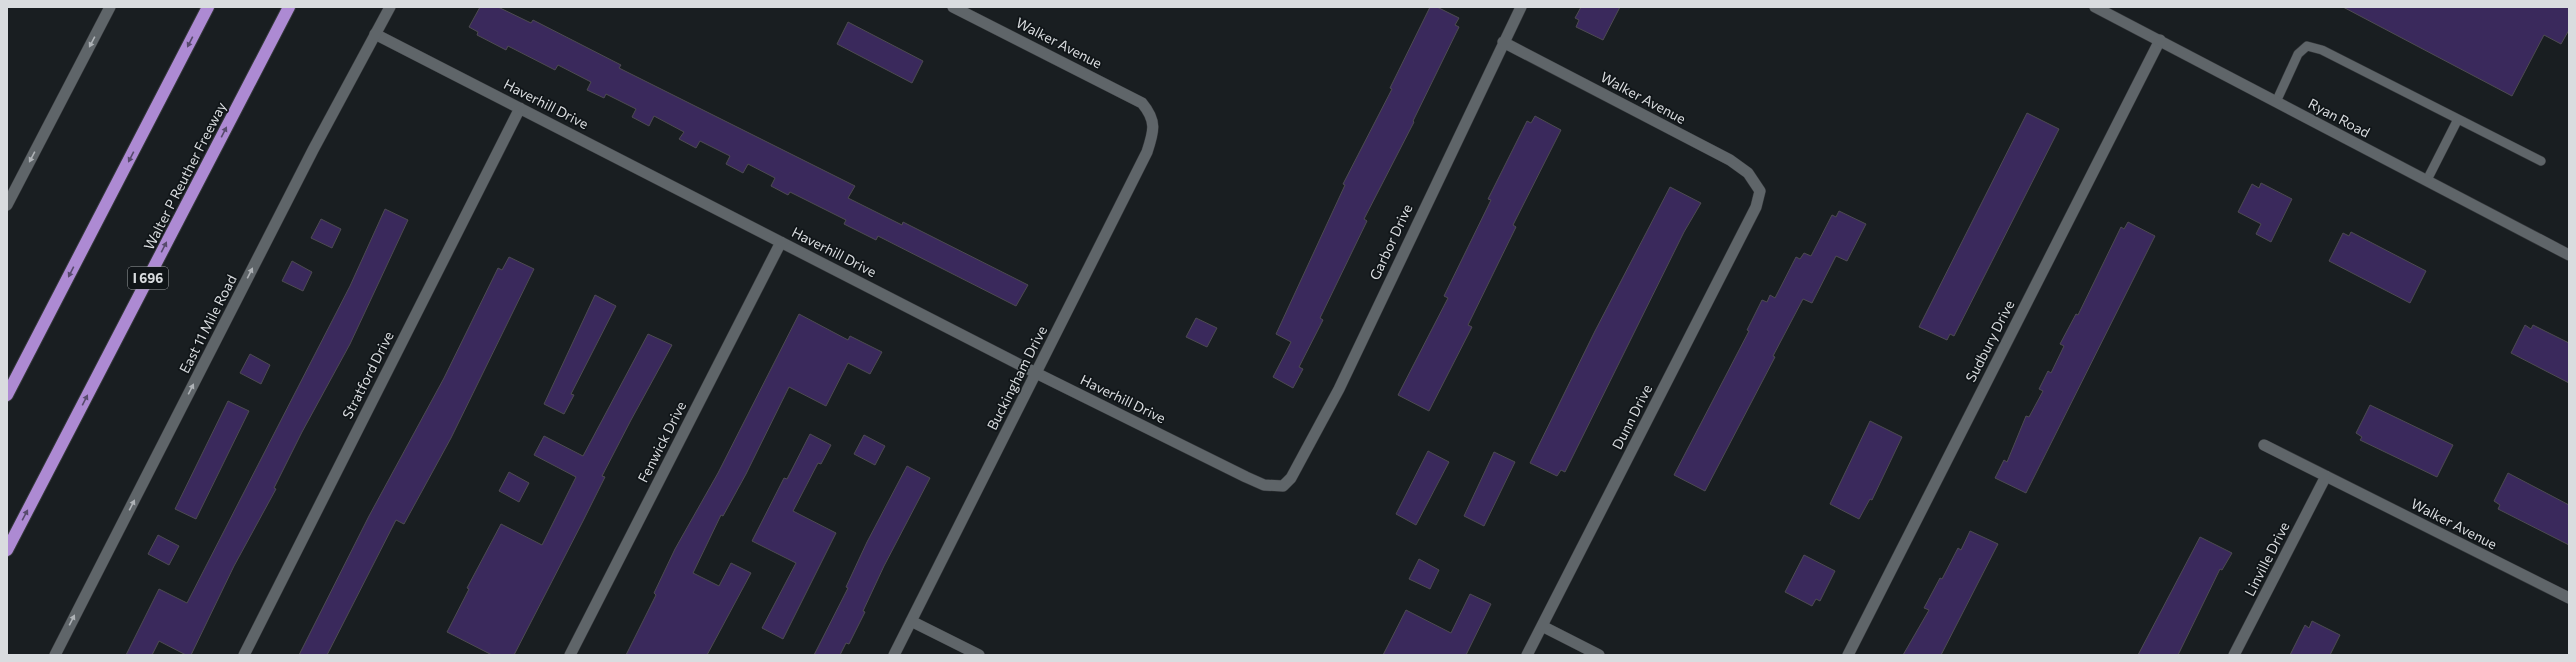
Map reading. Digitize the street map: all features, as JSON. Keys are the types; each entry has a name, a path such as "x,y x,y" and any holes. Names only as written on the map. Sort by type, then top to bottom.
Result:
{"highway":[{"path":"7,396 208,7"},
{"name":"Walter P Reuther Freeway","path":"7,550 289,7"}],"street":[{"path":"7,205 110,7"},
{"name":"East 11 Mile Road","path":"54,655 313,150 390,7"},
{"name":"Walker Avenue","path":"953,7 1084,72 1142,103 1148,111"},
{"name":"Garbor Drive","path":"1283,486 1300,463 1338,389 1521,7"},
{"name":"Ryan Road","path":"2095,7 2569,255"},
{"name":"Haverhill Drive","path":"375,34 1036,374 1246,477 1264,485 1283,486"},
{"name":"Sudbury Drive","path":"1848,655 2160,40"},
{"name":"Walker Avenue","path":"1503,42 1730,160 1748,173 1760,191"},
{"name":"Stratford Drive","path":"244,655 520,108"},
{"name":"Buckingham Drive","path":"894,655 1147,152 1154,129 1148,111"},
{"name":"Dunn Drive","path":"1527,655 1756,207 1760,191"},
{"name":"Fenwick Drive","path":"570,655 781,242"},
{"name":"Walker Avenue","path":"2264,446 2569,598"},
{"name":"Linville Drive","path":"2234,655 2326,476"},
{"path":"911,621 979,655"},
{"path":"1542,626 1599,655"}],"lane":[{"path":"2276,102 2298,54 2307,46 2322,50 2457,121 2541,161"},
{"path":"2427,180 2457,121"}],"building":[{"path":"480,7 498,7 531,23 533,20 621,65 619,68 855,186 848,198 902,225 903,222 1028,285 1016,306 878,236 876,240 844,224 846,220 790,192 788,195 771,186 775,178 748,164 743,173 726,164 730,156 700,141 696,148 679,139 684,132 654,116 649,126 632,117 636,109 606,94 604,98 587,90 591,82 558,65 555,70 508,46 506,50 477,35 478,32 469,27"},
{"path":"1430,7 1437,7 1459,18 1455,25 1459,27 1413,121 1414,122 1364,219 1367,221 1320,318 1323,320 1299,367 1303,369 1293,388 1273,377 1291,342 1276,334 1345,185 1343,184 1392,89 1390,88"},
{"path":"1581,7 1620,7 1603,40 1576,27 1579,20 1575,18"},
{"path":"2343,7 2569,7 2569,30 2561,44 2544,35 2512,96"},
{"path":"848,22 923,61 912,83 837,44"},
{"path":"2027,113 2059,129 1954,336 1950,334 1947,340 1919,327"},
{"path":"1535,116 1561,130 1513,225 1516,227 1468,325 1472,327 1429,411 1398,395 1448,298 1444,296 1491,200 1488,199 1527,121 1531,123"},
{"path":"2261,183 2292,199 2271,242 2256,234 2261,224 2238,212 2252,184 2259,188"},
{"path":"1670,187 1701,203 1684,232 1565,472 1561,470 1557,476 1530,463 1595,331"},
{"path":"385,209 408,220 350,344 302,432 274,488 276,489 234,566 191,655 186,655 159,641 152,655 126,655 159,589 187,603 350,286"},
{"path":"1839,211 1866,224 1847,261 1836,256 1812,303 1803,299 1773,356 1775,357 1705,491 1674,475 1749,331 1747,330 1762,300 1767,302 1770,295 1775,298 1796,257 1800,259 1804,253 1811,256 1832,215 1836,217"},
{"path":"321,219 341,229 332,248 311,238"},
{"path":"2128,222 2155,236 2026,493 1995,478 2004,460 2007,462 2026,416 2029,417 2043,391 2039,389 2048,371 2051,373 2064,346 2060,344 2076,314 2078,315 2121,227 2124,229"},
{"path":"2351,232 2426,271 2410,303 2329,261 2343,233 2349,236"},
{"path":"509,257 534,269 451,438 404,524 396,520 327,655 299,655 369,516 444,378 498,268 502,270"},
{"path":"292,261 312,272 303,291 282,281"},
{"path":"595,295 616,306 571,394 574,395 564,414 544,404"},
{"path":"799,314 848,340 850,336 882,352 870,374 848,363 826,406 789,387 746,474 723,516 721,515 693,573 719,586 731,563 751,573 707,655 626,655 656,595 654,593 675,549 718,473"},
{"path":"1196,318 1217,328 1207,347 1186,337"},
{"path":"2525,325 2531,329 2533,325 2569,343 2569,383 2511,353"},
{"path":"648,334 672,345 602,476 605,477 514,655 492,655 447,632 469,589 467,588 501,524 542,545 576,477 534,455 544,436 583,456"},
{"path":"250,354 270,365 261,384 240,373"},
{"path":"228,401 249,411 196,519 175,509"},
{"path":"2370,405 2453,445 2437,477 2360,440 2362,437 2356,433"},
{"path":"1870,421 1902,437 1872,500 1870,499 1859,519 1830,504"},
{"path":"810,434 831,445 821,464 818,463 793,511 836,533 783,639 762,628 796,563 752,541 784,478 787,479"},
{"path":"864,435 885,446 875,465 854,454"},
{"path":"1428,451 1449,462 1416,525 1396,514"},
{"path":"1494,452 1515,462 1484,526 1464,516"},
{"path":"907,466 930,478 884,566 863,611 865,612 849,644 846,643 840,655 814,655 848,588 846,587 867,542"},
{"path":"509,472 529,483 519,502 499,491"},
{"path":"2508,473 2569,505 2569,545 2498,509 2500,505 2494,501"},
{"path":"1970,531 1998,544 1941,655 1903,655 1929,610 1924,608 1940,578 1942,579 1958,548 1961,550"},
{"path":"158,535 179,546 169,565 148,554"},
{"path":"2200,537 2232,553 2222,570 2220,569 2178,655 2138,655"},
{"path":"1804,555 1835,571 1820,601 1816,599 1812,606 1785,592"},
{"path":"1419,559 1439,570 1430,589 1409,579"},
{"path":"1470,594 1491,604 1466,655 1383,655 1406,610 1451,633"},
{"path":"2312,621 2340,635 2330,655 2290,655 2305,625 2309,628"}]}
